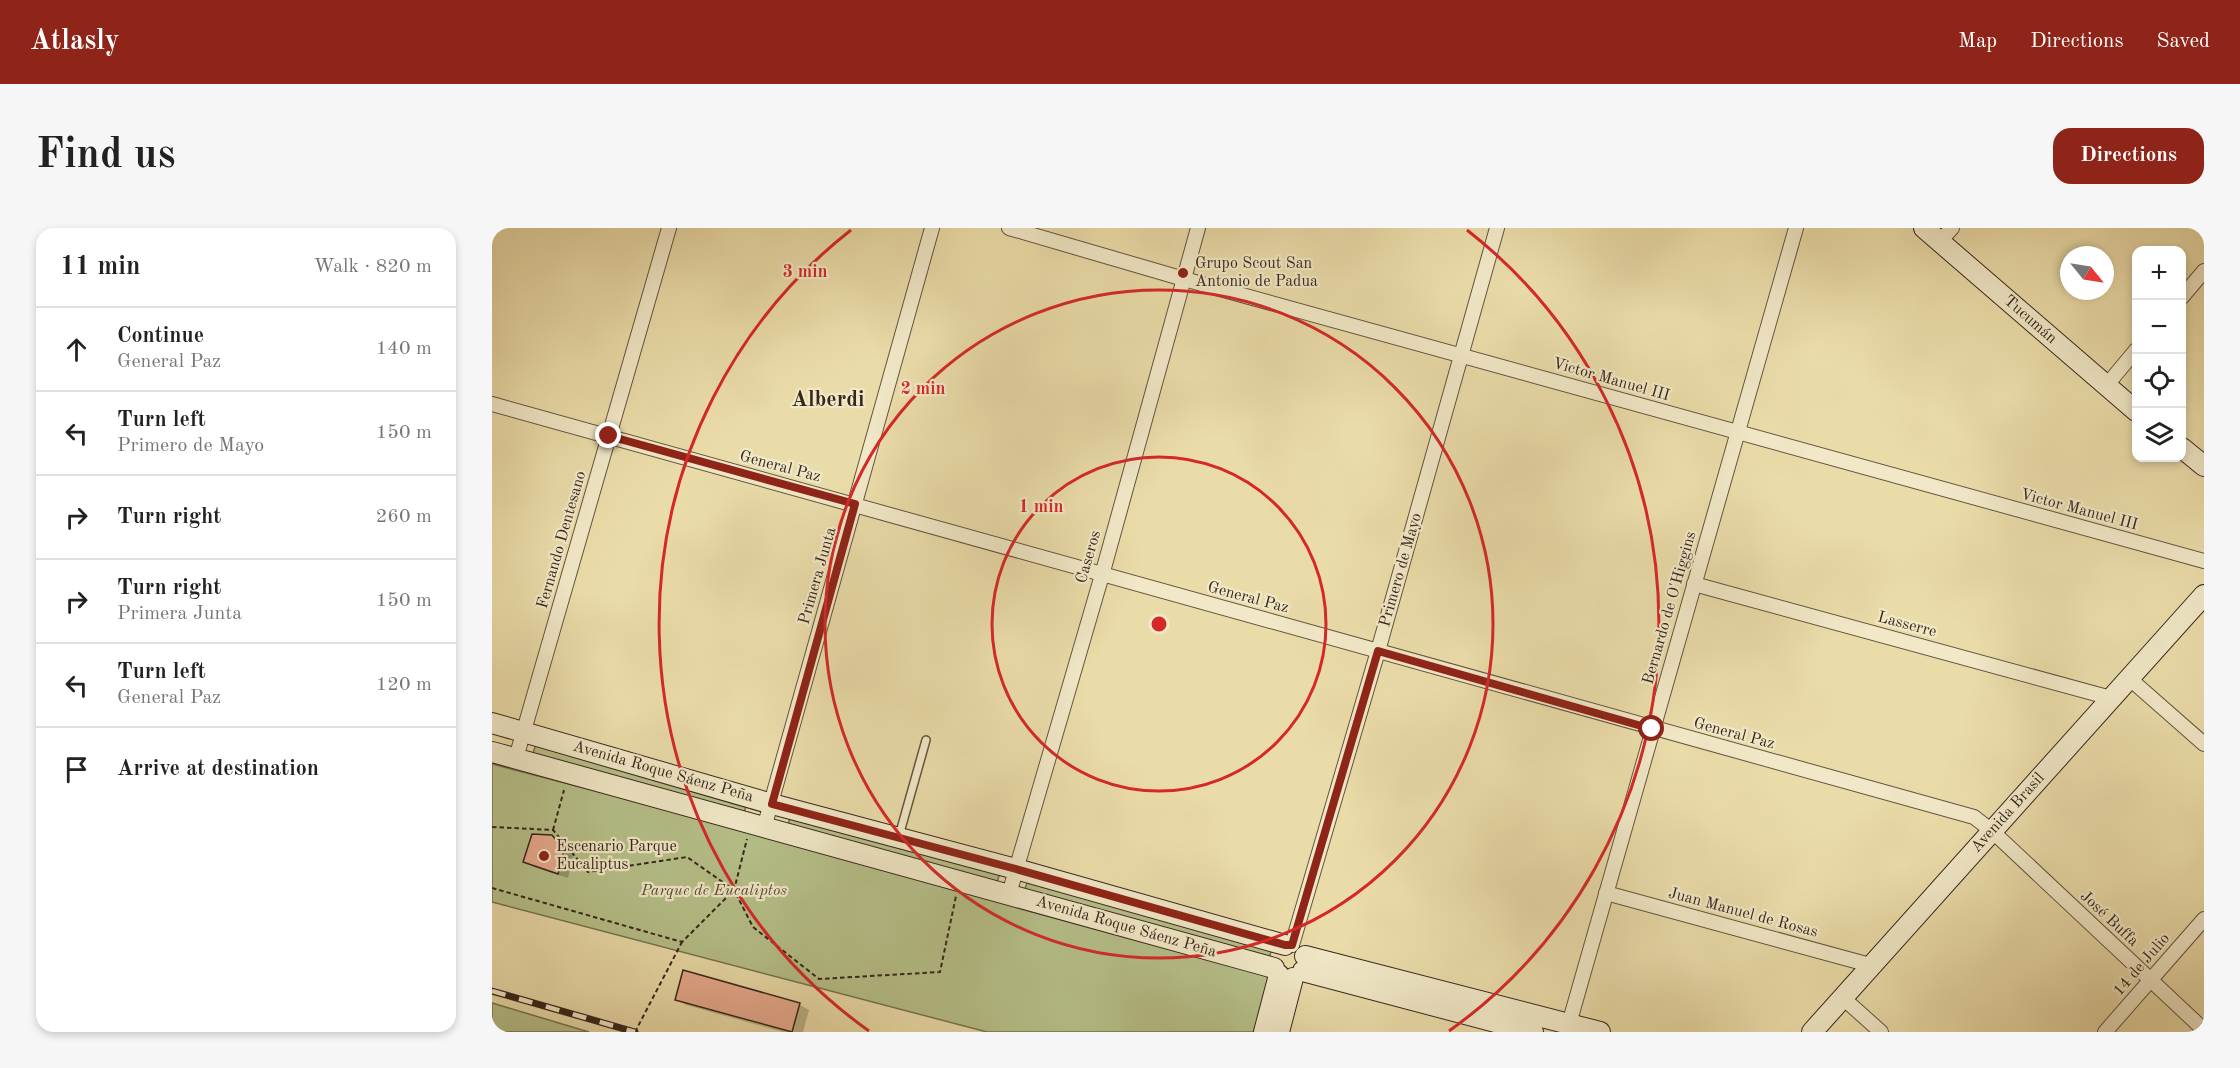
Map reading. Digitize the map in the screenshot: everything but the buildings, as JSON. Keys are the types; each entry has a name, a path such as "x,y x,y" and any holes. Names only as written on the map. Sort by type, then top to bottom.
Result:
{"street":[{"name":"Fernando Dentesano","path":"516,758 669,228"},
{"name":"Primera Junta","path":"756,833 772,804 932,228"},
{"name":"Victor Manuel III","path":"1009,228 1184,279 2204,561"},
{"name":"Caseros","path":"1009,894 1102,575 1198,228"},
{"name":"Primero de Mayo","path":"1264,1032 1290,962 1497,228"},
{"name":"Bernardo de O'Higgins","path":"1567,1028 1796,228"},
{"name":"Tucumán","path":"1924,228 1946,235 2106,386 2132,408"},
{"path":"2186,291 2204,271"},
{"path":"2106,386 2133,354"},
{"name":"General Paz","path":"492,404 1974,817 1992,831"},
{"path":"2186,452 2204,466"},
{"name":"Lasserre","path":"1694,584 2111,698"},
{"name":"Avenida Brasil","path":"1812,1032 2204,595"},
{"path":"2130,679 2204,744"},
{"name":"Avenida Roque Sáenz Peña","path":"492,723 772,804 1016,869 1290,962"},
{"name":"Avenida Roque Sáenz Peña","path":"492,752 756,833 1334,971 1482,1010 1567,1028 1600,1032"},
{"name":"José Buffa","path":"1992,831 2204,1030"},
{"name":"Juan Manuel de Rosas","path":"1606,892 1870,965"},
{"name":"14 de Julio","path":"2105,1032 2204,920"},
{"name":"Primero de Mayo","path":"1279,1032 1290,962"},
{"path":"1842,997 1881,1032"},
{"name":"Avenida Roque Sáenz Peña","path":"1482,1010 1533,1032"}],"lane":[{"path":"898,838 926,740"}],"path":[{"path":"553,830 564,789"},
{"path":"492,827 553,830 588,872 687,857 734,890 753,927 819,979 940,972 957,894"},
{"path":"635,1032 682,942 734,890 756,833"},
{"path":"492,888 682,942"}],"green space":[{"path":"536,744 747,802 743,817 532,756"},
{"name":"Parque de Eucaliptos","path":"492,764 757,833 1258,971 1270,979 1262,1032 987,1032 492,902"},
{"path":"790,818 1000,873 995,888 786,831"},
{"path":"1027,883 1273,946 1268,961 1023,895"},
{"path":"492,1003 589,1032 492,1032"}],"railway":[{"path":"492,991 635,1032"}],"place":[{"name":"Grupo Scout San Antonio de Padua","path":"1183,273"},
{"name":"Escenario Parque Eucaliptus","path":"544,856"}],"district":[{"name":"Alberdi","path":"828,400"}],"route":[{"path":"609,436 855,504 772,804 1016,869 1285,945 1292,945 1378,651 1652,729"}]}
